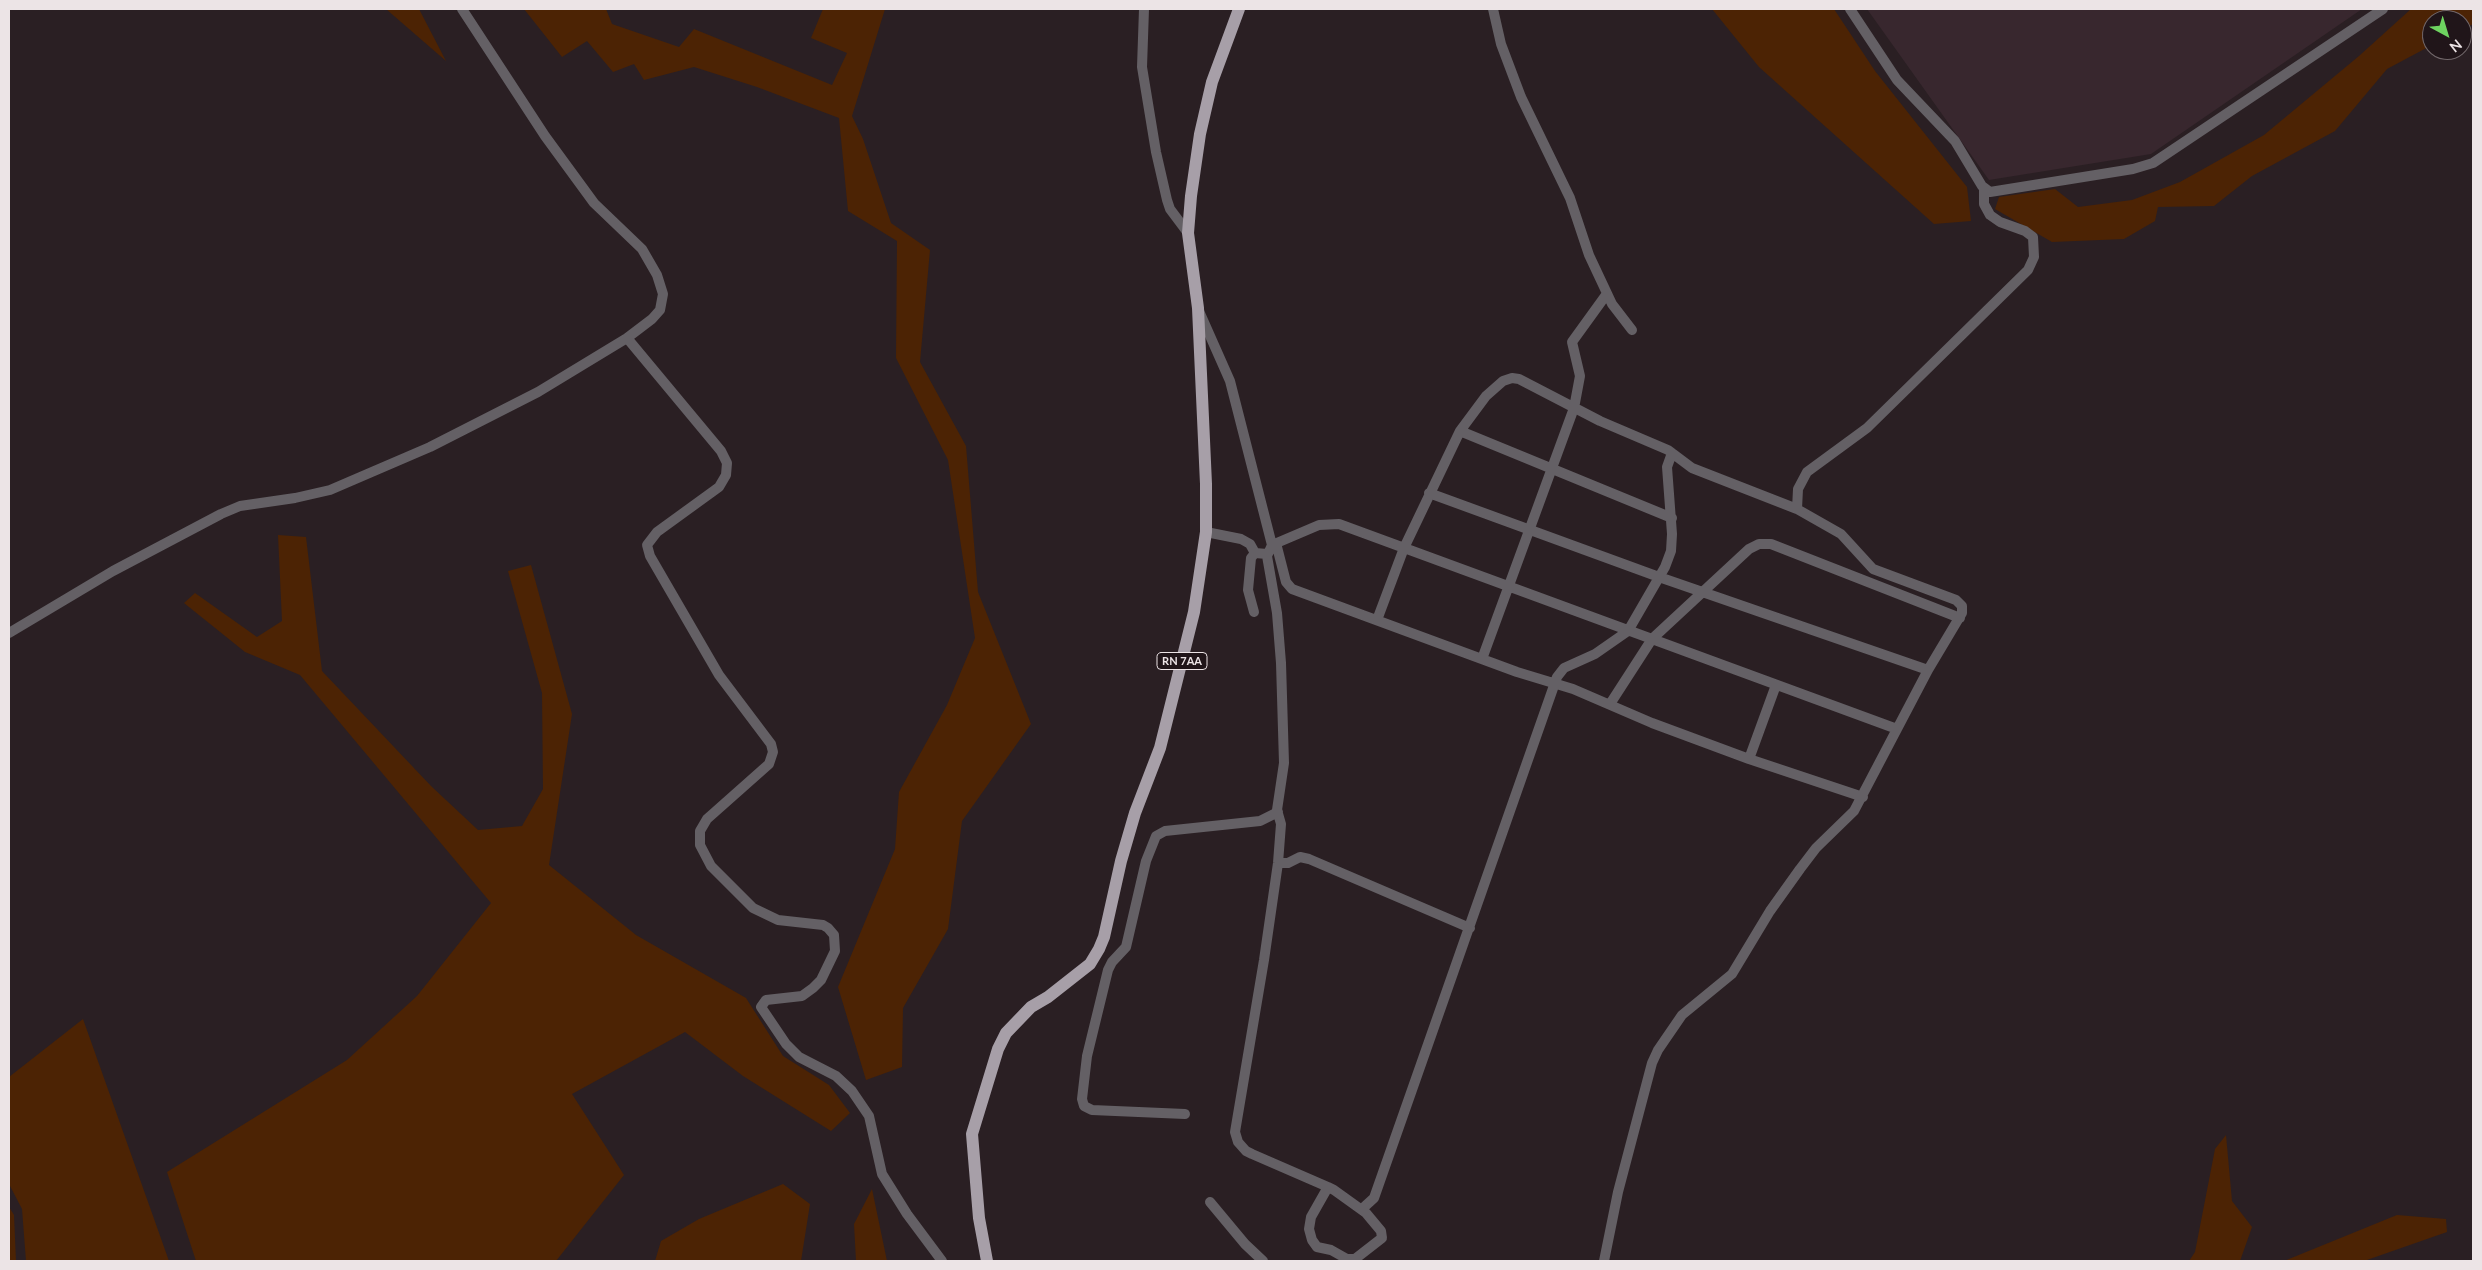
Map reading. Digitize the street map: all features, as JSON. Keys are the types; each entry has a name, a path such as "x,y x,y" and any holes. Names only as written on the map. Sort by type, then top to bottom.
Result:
{"main road":[{"name":"RN 7AA","path":"987,1261 979,1218 972,1134 998,1049 1006,1033 1031,1007 1048,997 1090,964 1099,949 1104,937 1120,861 1135,813 1160,748 1194,612 1206,532 1206,484 1198,308 1188,232 1191,196 1210,91 1239,9"}],"street":[{"path":"9,633 113,571 221,514 240,506 295,498 330,490 430,447 538,392 627,338 652,319 660,310 663,294 657,275 642,249 588,196 545,136 462,9"},
{"path":"1144,9 1142,67 1156,152 1166,200 1170,209 1188,232"},
{"path":"1493,9 1501,44 1521,97 1566,190 1580,236 1606,294 1618,314 1632,330"},
{"path":"1850,9 1897,80 1955,141 1984,188 1990,192 2133,169 2152,163 2383,9"},
{"path":"1797,509 1798,488 1807,472 1867,428 2028,270 2034,257 2033,237 2025,231 2000,222 1990,215 1984,204 1984,188"},
{"path":"1482,659 1574,408 1580,376 1572,342 1606,294"},
{"path":"1198,308 1230,381 1272,547 1285,579 1292,589 1482,659 1554,683 1610,704 1652,723 1749,759 1863,797"},
{"path":"627,338 721,451 727,463 726,475 719,487 657,532 647,545 650,556 720,675 771,744 773,752 769,764 707,819 700,831 700,845 711,866 753,908 778,920 823,925 834,935 835,951 821,980 813,988 802,996 766,1000 761,1007 781,1036 799,1057 836,1076 852,1091 868,1116 882,1174 907,1214 942,1261"},
{"path":"1377,620 1404,548 1460,431 1486,396 1507,379 1520,379 1574,408 1672,453 1692,468 1797,509 1841,534 1872,569 1956,600 1962,609 1960,618 1928,670 1863,797 1849,817 1816,848 1784,890 1732,974 1682,1015 1658,1050 1652,1063 1618,1192 1604,1261"},
{"path":"1460,431 1551,470 1672,518"},
{"path":"1362,1209 1374,1198 1470,928 1554,683 1564,668 1595,654 1628,631 1659,577 1671,551 1672,518 1667,467 1672,453"},
{"path":"1429,493 1659,577 1928,670"},
{"path":"1254,612 1248,590 1251,558 1255,553 1319,525 1334,523 1897,729"},
{"path":"1206,532 1242,539 1250,544 1255,553"},
{"path":"1610,704 1652,639 1749,549 1759,544 1767,543 1960,618"},
{"path":"1272,547 1281,663 1284,763 1278,812 1281,824 1278,863 1235,1132 1238,1142 1246,1151 1328,1187 1362,1209 1381,1231 1380,1240 1352,1260 1317,1246 1312,1240 1309,1223 1313,1212 1328,1187"},
{"path":"1749,759 1776,685"},
{"path":"1185,1114 1092,1110 1084,1106 1082,1099 1087,1056 1108,970 1126,947 1146,861 1156,836 1165,831 1260,821 1278,812"},
{"path":"1278,863 1288,863 1300,858 1309,859 1470,928"},
{"path":"1099,949 1115,959"},
{"path":"1210,1202 1244,1244 1263,1261"}],"shaded area":[{"path":"386,9 419,9 446,61"},
{"path":"524,9 606,9 612,24 679,47 694,29 832,85 847,53 811,38 823,9 885,9 852,116 863,139 891,223 930,250 920,362 966,446 978,592 1031,724 962,821 948,929 903,1008 902,1067 866,1080 838,987 895,849 899,792 947,705 975,638 948,460 896,358 897,241 848,211 839,118 757,87 694,67 644,80 634,64 613,72 587,41 562,57"},
{"path":"1712,9 1834,9 1875,71 1967,187 1971,221 1934,224 1759,67"},
{"path":"1867,9 2362,9 2151,154 1989,180"},
{"path":"2411,9 2473,9 2472,25 2472,10 2422,10 2422,50 2387,69 2335,131 2252,176 2214,206 2158,207 2155,221 2124,239 2052,242 1995,209 1999,197 2055,189 2078,207 2132,200 2180,182 2264,135 2359,56"},
{"path":"278,535 306,537 322,671 431,786 478,830 522,826 543,789 542,693 508,571 531,565 572,714 549,865 636,935 746,998 783,1056 829,1085 850,1113 831,1131 743,1076 685,1032 572,1094 624,1175 556,1261 196,1261 167,1172 347,1060 417,996 491,903 300,675 245,652 184,603 195,593 257,637 282,621"},
{"path":"83,1019 169,1261 26,1261 22,1209 9,1184 9,1077"},
{"path":"2226,1135 2232,1201 2252,1227 2240,1261 2189,1261 2195,1252 2215,1149"},
{"path":"783,1184 810,1204 801,1261 655,1261 661,1241 699,1219"},
{"path":"872,1189 887,1261 856,1261 854,1224"},
{"path":"9,1207 14,1215 16,1261 9,1261"},
{"path":"2397,1215 2446,1219 2447,1232 2364,1261 2284,1261"}]}
